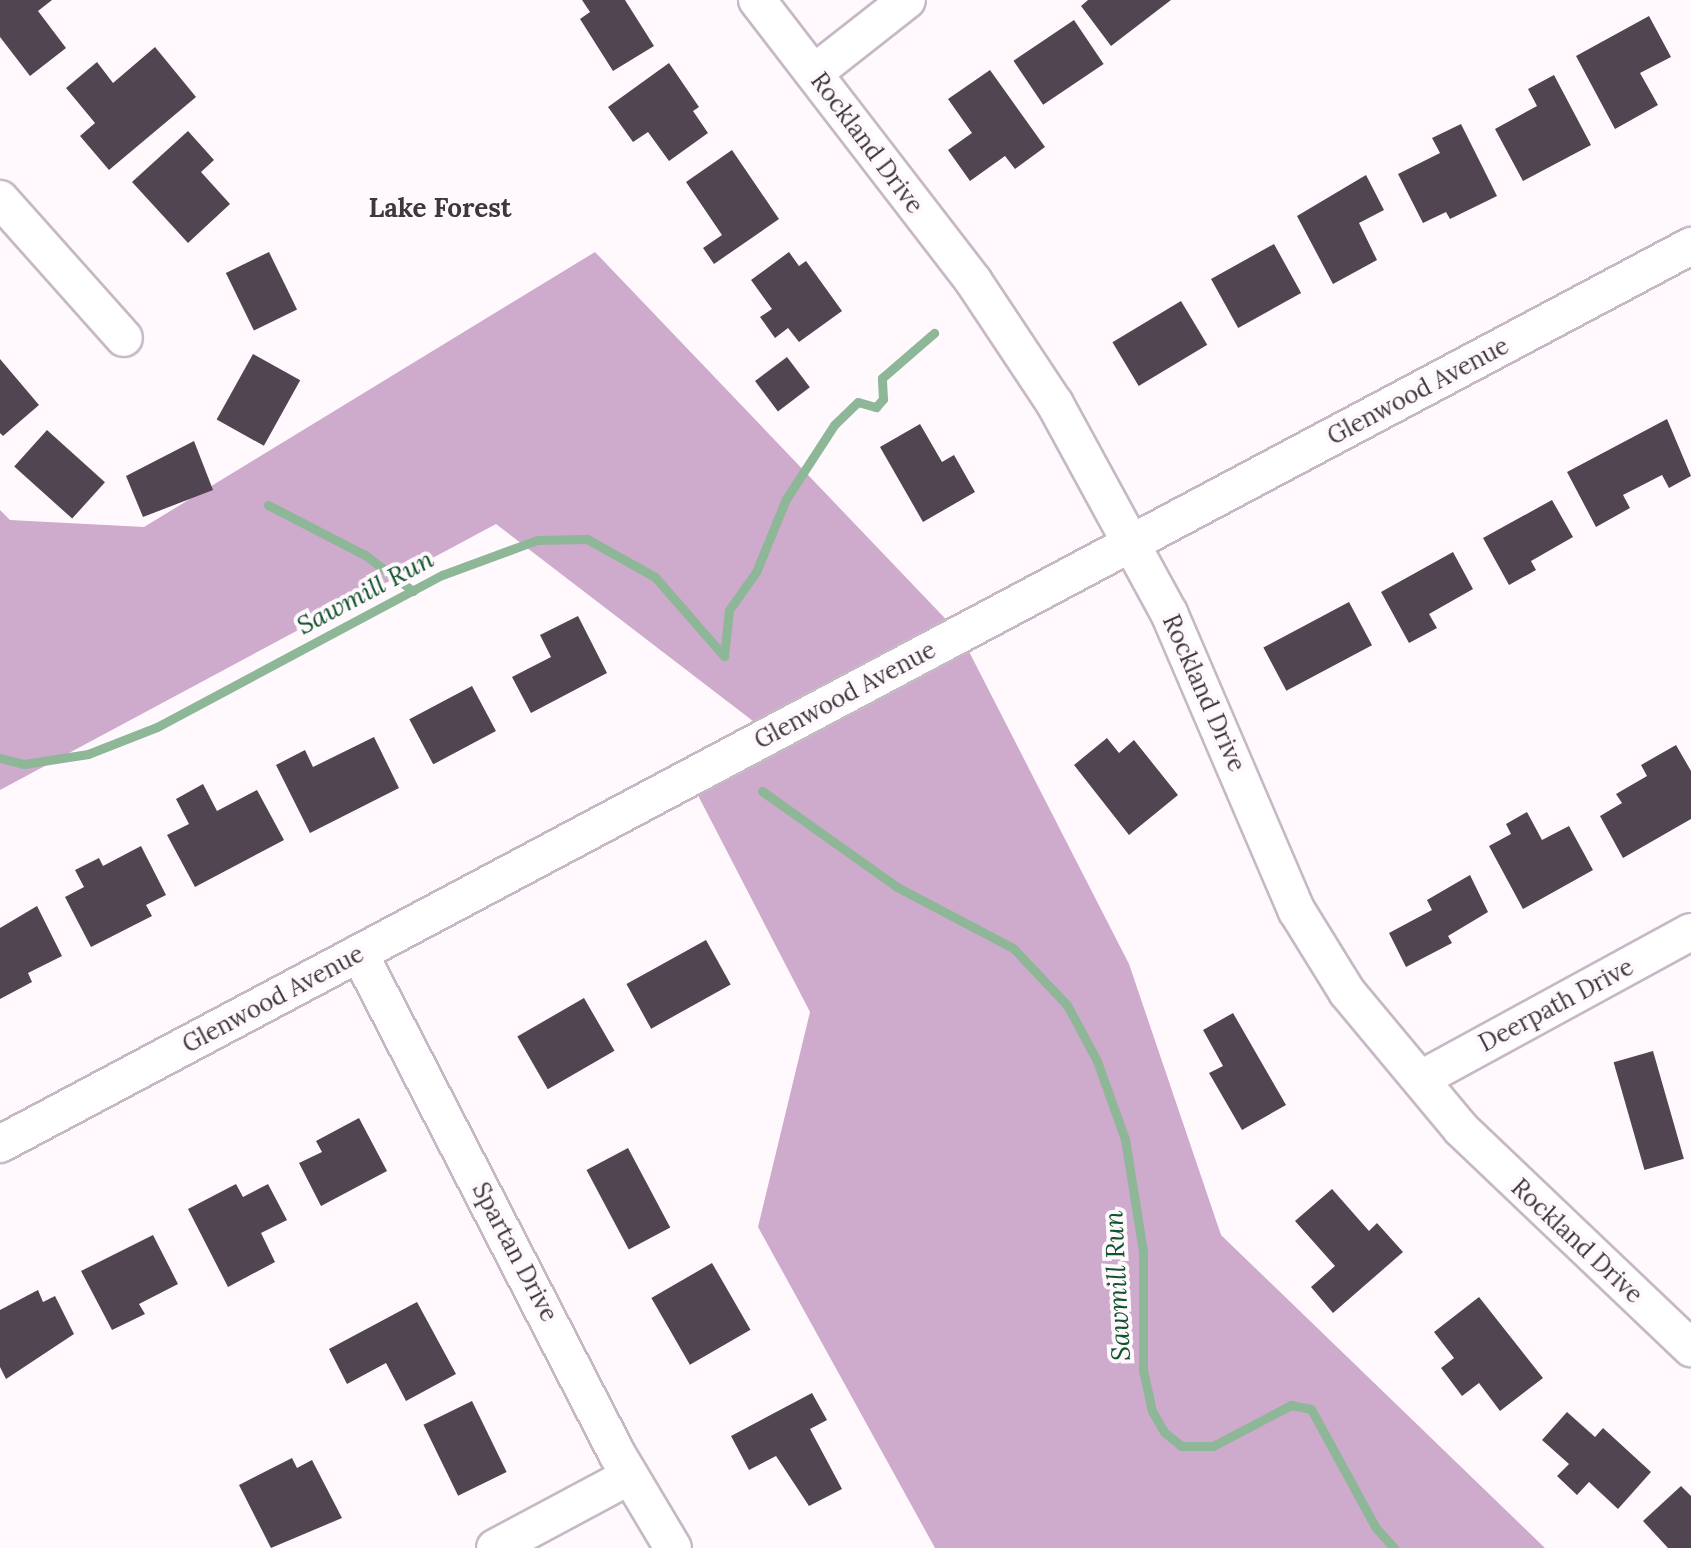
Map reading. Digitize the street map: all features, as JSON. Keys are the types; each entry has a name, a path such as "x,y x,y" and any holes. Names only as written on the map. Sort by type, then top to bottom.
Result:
{"street":[{"name":"Rockland Drive","path":"757,0 1013,337 1132,543 1217,715 1297,911 1347,992 1421,1079 1554,1222 1691,1348"},
{"path":"814,73 907,0"},
{"path":"0,199 124,338"},
{"name":"Glenwood Avenue","path":"0,1144 1691,246"},
{"name":"Deerpath Drive","path":"1421,1079 1691,932"},
{"name":"Spartan Drive","path":"359,953 630,1476 673,1548"},
{"path":"495,1548 630,1476"}],"shaded area":[{"path":"595,252 960,634 1129,964 1221,1235 1545,1548 935,1548 758,1227 810,1012 689,778 770,734 496,524 0,790 0,510 10,520 144,527"}],"building":[{"path":"0,0 52,0 38,11 66,48 30,76 0,37"},
{"path":"582,0 625,0 654,46 613,71 580,19 590,12"},
{"path":"1088,0 1171,0 1111,46 1081,6"},
{"path":"1649,16 1671,57 1640,73 1658,105 1615,129 1576,56"},
{"path":"1074,20 1104,64 1043,105 1013,61"},
{"path":"155,47 196,97 109,170 80,136 95,123 66,88 97,62 113,83"},
{"path":"669,63 699,107 693,111 708,133 669,161 648,132 633,142 608,107"},
{"path":"990,70 1045,147 1015,169 1005,156 970,181 948,150 972,133 948,99"},
{"path":"1554,75 1591,145 1523,181 1495,129 1537,106 1528,89"},
{"path":"1461,124 1497,196 1450,219 1446,212 1423,223 1398,174 1440,153 1432,138"},
{"path":"188,131 214,160 201,172 230,204 188,243 132,182"},
{"path":"732,150 779,219 714,264 703,248 722,235 686,182"},
{"path":"1366,175 1384,210 1359,223 1377,260 1333,284 1297,216"},
{"path":"1274,244 1301,293 1238,328 1211,279"},
{"path":"269,252 297,310 254,331 226,273"},
{"path":"789,252 799,266 806,261 842,311 799,342 788,328 775,338 760,317 772,309 751,280"},
{"path":"1181,301 1207,345 1139,386 1112,342"},
{"path":"253,354 300,380 264,446 217,420"},
{"path":"787,357 810,387 778,411 755,381"},
{"path":"0,359 39,405 3,436 0,433"},
{"path":"1667,419 1691,476 1669,488 1662,475 1623,495 1630,508 1596,527 1567,472"},
{"path":"920,424 942,462 954,455 975,492 923,522 880,447"},
{"path":"47,430 105,482 72,519 14,466"},
{"path":"194,441 213,490 143,517 126,476"},
{"path":"1552,500 1573,537 1531,561 1536,570 1509,585 1483,538"},
{"path":"1453,552 1473,589 1429,614 1437,628 1409,643 1381,592"},
{"path":"1349,602 1372,645 1286,691 1263,648"},
{"path":"578,616 607,673 531,713 512,677 551,657 540,635"},
{"path":"472,686 496,731 433,764 409,719"},
{"path":"374,737 399,788 310,833 276,765 305,750 313,767"},
{"path":"1107,738 1119,753 1134,740 1178,795 1129,835 1074,765"},
{"path":"1676,745 1691,771 1691,819 1623,858 1600,816 1622,803 1616,794 1647,776 1641,765"},
{"path":"203,784 217,811 257,790 284,840 195,887 167,835 189,824 176,799"},
{"path":"1527,812 1542,840 1569,826 1593,870 1523,909 1489,846 1511,834 1506,824"},
{"path":"141,846 166,895 146,905 152,916 91,947 65,897 84,887 75,870 99,858 103,866"},
{"path":"1470,875 1488,912 1448,936 1452,943 1406,967 1389,933 1432,910 1427,900"},
{"path":"37,906 62,956 28,973 32,982 0,999 0,928"},
{"path":"706,940 731,985 651,1029 626,984"},
{"path":"584,998 614,1051 548,1089 517,1036"},
{"path":"1233,1013 1286,1105 1242,1130 1209,1073 1223,1066 1203,1030"},
{"path":"1653,1051 1684,1159 1644,1170 1614,1062"},
{"path":"359,1118 387,1171 321,1206 299,1163 322,1152 316,1141"},
{"path":"628,1148 670,1227 629,1250 587,1170"},
{"path":"236,1184 243,1197 268,1184 287,1220 261,1233 275,1262 228,1287 188,1209"},
{"path":"1332,1189 1369,1231 1377,1223 1403,1252 1333,1313 1311,1287 1335,1266 1295,1221"},
{"path":"153,1235 178,1284 139,1304 145,1314 112,1330 81,1271"},
{"path":"712,1263 751,1330 690,1365 651,1298"},
{"path":"38,1290 43,1302 55,1296 74,1334 6,1379 0,1367 0,1310"},
{"path":"1479,1297 1543,1378 1500,1411 1479,1383 1462,1396 1441,1368 1454,1358 1434,1332"},
{"path":"417,1302 456,1374 406,1401 386,1363 347,1384 329,1349"},
{"path":"812,1393 827,1420 810,1429 842,1489 809,1506 776,1456 749,1470 731,1436"},
{"path":"472,1401 507,1472 458,1496 423,1425"},
{"path":"1567,1412 1595,1437 1603,1428 1651,1472 1618,1509 1589,1482 1577,1495 1557,1476 1569,1464 1542,1440"},
{"path":"292,1458 297,1468 312,1460 342,1518 271,1548 239,1485"},
{"path":"1681,1486 1691,1496 1691,1548 1668,1548 1643,1521"}],"waterway":[{"path":"724,656 729,610 756,572 786,499 834,425 858,402 876,407 883,399 882,378 934,333"},
{"path":"268,505 365,555 413,591"},
{"name":"Sawmill Run","path":"0,758 24,764 88,754 157,727 442,575 537,540 587,539 655,577 724,656"},
{"name":"Sawmill Run","path":"762,791 897,887 1013,948 1067,1005 1097,1061 1125,1139 1143,1251 1143,1370 1152,1411 1164,1432 1181,1446 1213,1446 1291,1405 1311,1409 1376,1528 1394,1548"}],"district":[{"name":"Lake Forest","path":"440,208"}]}
